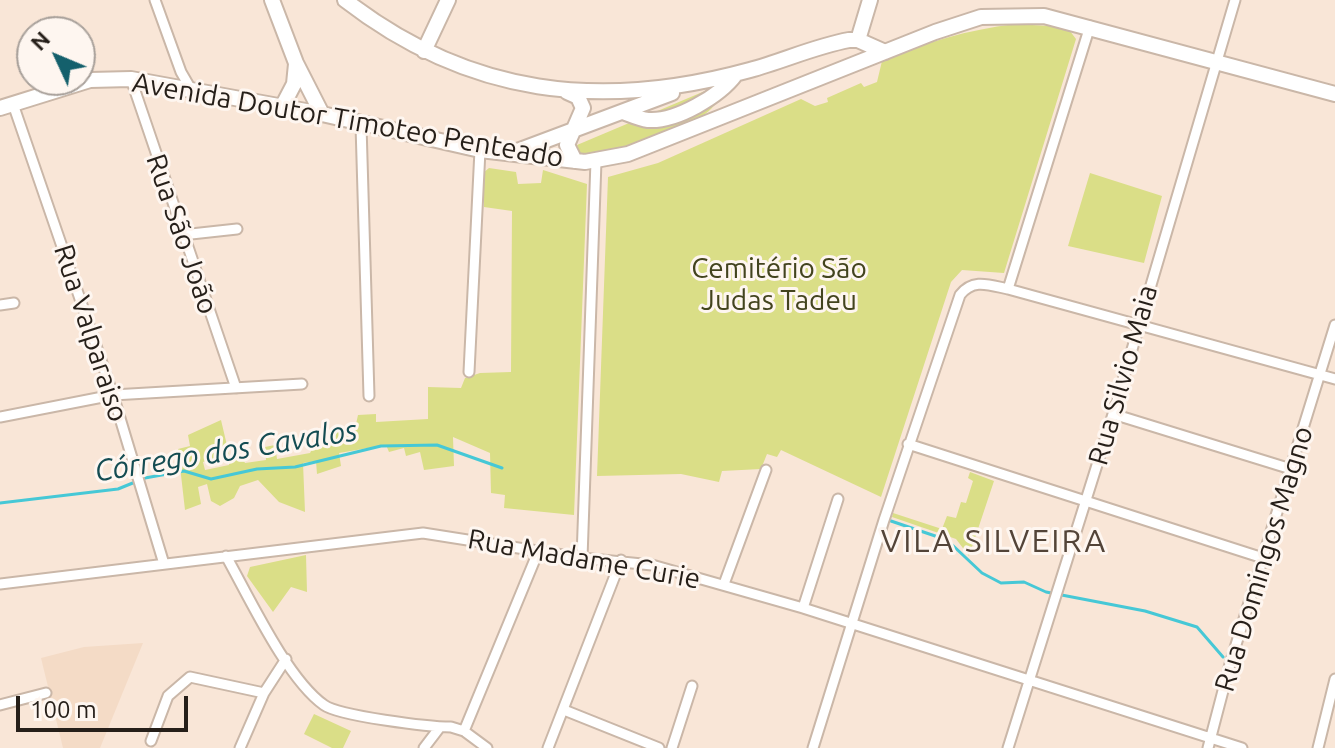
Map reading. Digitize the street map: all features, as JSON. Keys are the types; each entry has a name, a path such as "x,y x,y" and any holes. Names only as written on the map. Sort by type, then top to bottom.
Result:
{"main road":[{"path":"272,0 296,63 322,114"},
{"path":"345,0 373,22 466,70 507,82 566,92 636,93 702,82 851,40 885,52"},
{"path":"424,51 448,0"},
{"path":"851,40 870,0"},
{"name":"Avenida Doutor Timoteo Penteado","path":"6,106 90,80 131,79 322,114 480,150 596,161 628,154 981,17 1044,16 1335,94"},
{"path":"282,107 294,84 296,63"},
{"path":"623,112 646,120 665,118 717,96 736,74"},
{"path":"510,153 702,82"},
{"path":"566,92 578,97 583,108 567,145 575,161"}],"street":[{"path":"155,0 181,72 192,91"},
{"name":"Rua Silvio Maia","path":"1008,748 1086,503 1235,0"},
{"path":"1008,289 1090,26"},
{"name":"Rua São João","path":"131,79 236,388"},
{"name":"Rua Valparaiso","path":"6,106 113,395 164,564"},
{"path":"361,125 369,396"},
{"path":"469,372 480,150"},
{"path":"582,558 596,161"},
{"path":"182,235 237,229"},
{"path":"813,748 908,444 962,291 976,283 1008,289 1139,322 1335,379"},
{"path":"0,305 14,303"},
{"name":"Rua Domingos Magno","path":"1210,744 1335,325"},
{"path":"0,417 113,395 302,384"},
{"path":"1113,414 1291,469"},
{"path":"908,444 1263,558"},
{"path":"724,584 766,470"},
{"path":"803,608 838,499"},
{"name":"Rua Madame Curie","path":"0,584 423,533 538,552 621,560 724,584 1210,744 1242,748"},
{"path":"464,731 538,552"},
{"path":"226,556 286,659 312,694 334,710 464,731 487,748"},
{"path":"548,748 621,560"},
{"path":"240,748 264,693 286,659"},
{"path":"151,741 168,696 190,677 264,693"},
{"path":"1318,748 1335,679"},
{"path":"672,748 692,686"},
{"path":"0,705 46,693"},
{"path":"564,710 659,748"},
{"path":"424,748 440,727"}],"shaded area":[{"path":"143,643 100,748 63,748 41,658 84,647"}],"green space":[{"name":"Cemitério São Judas Tadeu","path":"1015,24 1067,27 1076,39 1004,273 962,270 951,282 881,497 781,450 777,457 767,454 761,469 722,471 719,482 681,474 597,476 608,177 658,163 801,99 815,106 861,83 864,87 877,82 882,61 915,48 963,33"},
{"path":"712,88 721,92 714,105 683,127 618,149 583,156 578,151 577,145"},
{"path":"489,168 516,172 518,184 541,183 543,170 587,184 574,515 504,508 505,495 491,493 490,453 453,437 454,466 424,470 420,452 406,456 404,448 389,452 386,445 339,453 341,466 317,474 316,461 303,463 305,512 279,502 258,480 240,486 234,498 220,506 211,501 207,484 198,487 201,504 185,510 178,449 190,446 188,435 221,420 229,454 203,462 205,470 229,465 229,461 243,459 245,463 266,460 265,447 275,445 277,459 310,453 318,438 356,424 358,415 376,414 376,422 428,419 428,387 461,388 465,378 480,373 511,372 512,211 484,207 483,173"},
{"path":"1090,173 1162,196 1144,263 1068,246"},
{"path":"970,472 994,481 969,556 956,539 892,517 893,513 942,529 947,516 956,518 961,502 966,503 973,481 968,478"},
{"path":"306,555 307,592 291,587 273,612 247,576 250,567"},
{"path":"314,714 351,731 343,748 332,748 304,734"}],"waterway":[{"name":"Córrego dos Cavalos","path":"0,503 118,489 145,478 184,471 211,479 257,469 295,467 381,446 437,445 502,468"},
{"name":"Córrego dos Cavalos","path":"891,521 947,540 982,573 1001,583 1024,582 1046,592 1145,611 1197,627 1223,657"}],"district":[{"name":"VILA SILVEIRA","path":"994,541"}]}
